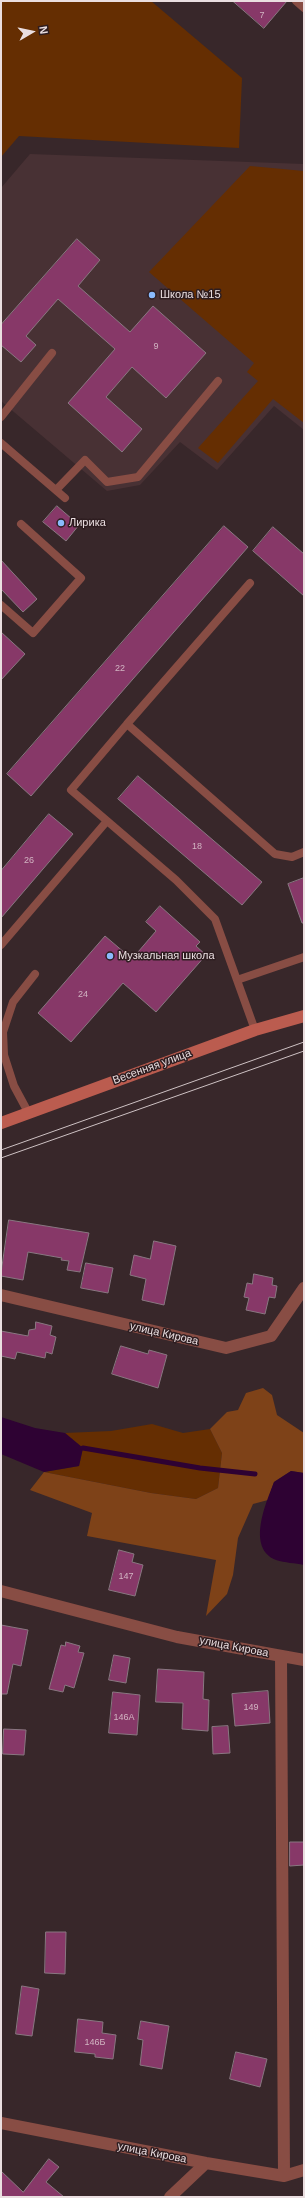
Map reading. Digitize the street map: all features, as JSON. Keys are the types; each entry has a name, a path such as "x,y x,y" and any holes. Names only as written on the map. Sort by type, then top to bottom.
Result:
{"main road":[{"name":"Весенняя улица","path":"1,1123 255,1030 304,1016"}],"street":[{"name":"улица Кирова","path":"1,1295 226,1348 270,1336 304,1288"},
{"name":"улица Кирова","path":"1,1591 177,1637 304,1660"},
{"path":"282,1656 284,2176"},
{"name":"улица Кирова","path":"1,2123 206,2163 284,2176 304,2170"},
{"path":"170,2197 206,2163"}],"lane":[{"path":"296,1 304,8"},
{"path":"1,417 52,353"},
{"path":"56,490 85,460 107,482 138,477 218,381"},
{"path":"1,443 65,498"},
{"path":"1,605 33,633 81,578 21,524"},
{"path":"250,583 71,790 176,880 215,919 255,1030"},
{"path":"127,724 275,854 292,857 304,852"},
{"path":"1,945 107,821"},
{"path":"237,980 304,957"},
{"path":"28,1112 14,1086 4,1055 3,1032 13,1002 35,974"}],"shaded area":[{"path":"1,1 151,1 242,78 239,148 19,136 1,157"},
{"name":"Школа №15","path":"30,154 304,164 304,430 274,406 217,470 180,442 140,485 107,491 1,401 1,188"},
{"path":"250,166 304,171 304,423 273,399 218,463 198,448 258,381 247,372 254,363 149,272"},
{"path":"263,1388 272,1395 277,1415 304,1433 304,1473 291,1471 274,1482 268,1500 253,1504 238,1538 233,1575 227,1594 206,1616 216,1560 87,1536 92,1513 30,1490 44,1472 151,1493 196,1499 218,1488 222,1453 210,1429 227,1412 238,1410 246,1393"},
{"path":"1,1417 35,1428 65,1433 83,1448 79,1466 44,1472 1,1454"},
{"path":"152,1424 183,1433 210,1429 222,1453 218,1488 196,1499 151,1493 44,1472 79,1466 83,1448 65,1433 111,1431"},
{"path":"291,1471 304,1473 304,1565 276,1560 267,1554 262,1546 260,1536 263,1513 274,1482"}],"building":[{"path":"233,1 287,1 264,28"},
{"path":"77,239 100,260 78,286 130,332 153,306 206,353 166,398 132,367 106,397 142,429 122,452 68,403 115,349 58,299 26,336 36,345 21,362 1,345 1,325"},
{"name":"Лирика","path":"57,506 79,525 66,541 43,522"},
{"path":"224,526 248,547 31,796 7,774"},
{"path":"273,527 304,554 304,596 253,551"},
{"path":"1,560 37,599 23,612 1,589"},
{"path":"1,632 25,654 1,680"},
{"path":"138,776 262,882 242,905 118,799"},
{"path":"49,814 73,834 1,918 1,871"},
{"path":"304,878 304,923 302,923 288,884"},
{"path":"160,906 200,942 196,946 206,955 156,1012 123,983 71,1042 38,1013 105,936 132,959 156,931 146,922"},
{"path":"9,1220 89,1233 80,1272 67,1270 69,1261 61,1260 62,1258 28,1252 23,1280 1,1276"},
{"path":"154,1241 176,1246 164,1305 142,1300 146,1279 130,1275 134,1255 150,1259"},
{"path":"86,1263 113,1268 108,1293 81,1288"},
{"path":"254,1274 273,1278 272,1285 277,1286 275,1298 269,1297 265,1314 246,1310 249,1298 244,1297 247,1283 252,1284"},
{"path":"36,1322 52,1326 50,1335 56,1337 52,1354 46,1352 45,1358 17,1352 15,1359 1,1356 1,1331 28,1336 29,1330 35,1329"},
{"path":"121,1346 148,1354 149,1350 167,1355 158,1388 112,1374"},
{"path":"119,1550 134,1554 132,1562 143,1565 135,1596 109,1590"},
{"path":"1,1625 28,1630 21,1666 13,1664 7,1694 1,1694"},
{"path":"66,1642 80,1646 78,1652 84,1653 74,1688 65,1685 63,1692 49,1689 61,1645 65,1646"},
{"path":"114,1655 130,1658 126,1683 109,1680"},
{"path":"158,1669 204,1672 203,1699 209,1700 208,1731 182,1729 183,1703 156,1702"},
{"path":"268,1691 270,1723 235,1726 232,1694"},
{"path":"113,1692 140,1695 137,1735 109,1733"},
{"path":"228,1726 230,1753 213,1754 212,1727"},
{"path":"4,1729 26,1730 24,1755 3,1754"},
{"path":"290,1842 304,1842 304,1865 290,1866"},
{"path":"46,1932 66,1932 65,1974 45,1973"},
{"path":"22,1986 39,1989 32,2036 16,2034"},
{"path":"78,2019 103,2022 102,2033 116,2035 113,2059 95,2057 95,2054 75,2052"},
{"path":"141,2021 169,2026 162,2069 140,2065 143,2040 138,2039"},
{"path":"236,2052 267,2059 260,2087 230,2079"},
{"path":"49,2159 59,2167 46,2182 64,2197 1,2197 1,2171 23,2192"}],"waterway":[{"path":"83,1448 200,1468 255,1474"}],"tram line":[{"path":"1,1150 304,1042"},
{"path":"1,1158 304,1051"}],"place":[{"name":"Школа №15","path":"152,295"},
{"name":"Лирика","path":"61,523"},
{"name":"Музкальная школа","path":"110,956"}]}
